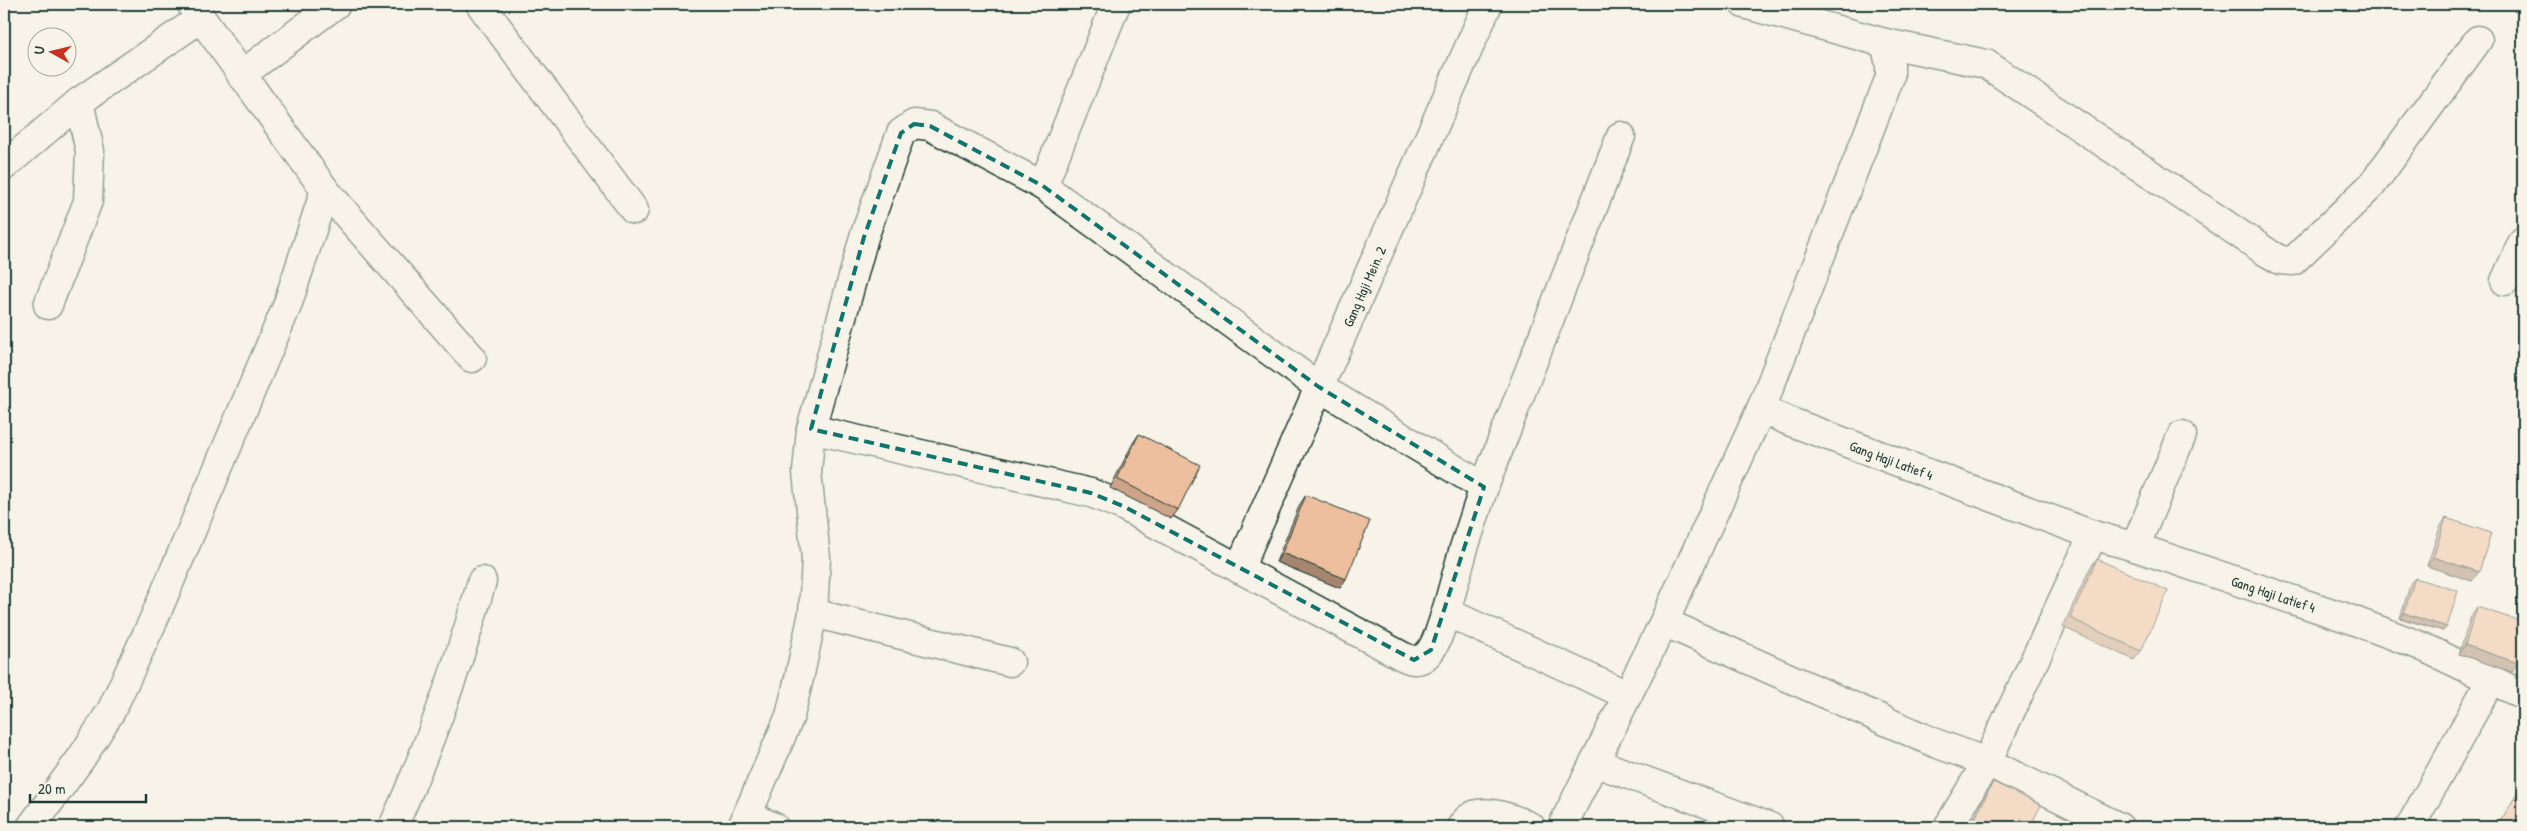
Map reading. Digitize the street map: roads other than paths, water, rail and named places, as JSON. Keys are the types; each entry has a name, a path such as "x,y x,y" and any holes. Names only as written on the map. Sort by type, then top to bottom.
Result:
{"street":[{"path":"240,75 336,4"},
{"path":"480,4 634,210"},
{"path":"1043,186 1116,4"},
{"name":"Gang Haji Mein. 2","path":"1239,569 1488,4"},
{"path":"1760,6 1885,43 1986,64 2268,253 2280,260 2293,261 2370,186 2478,40"},
{"path":"4,166 79,102 196,11 240,75 325,190 472,358"},
{"path":"1562,827 1664,622 1762,409 1890,77 1890,65 1885,43"},
{"path":"48,305 88,201 90,150 79,102"},
{"path":"774,827 744,821 790,716 812,613 816,558 807,472 811,429 864,237 901,133 914,124 930,126 1043,186 1319,387 1484,487"},
{"path":"811,429 1092,493 1123,506 1393,652 1414,660 1422,658 1431,650 1446,612 1484,487 1621,136"},
{"path":"31,827 82,757 111,711 149,630 287,306 325,190"},
{"path":"2505,281 2523,242"},
{"name":"Gang Haji Latief 4","path":"1762,409 1791,422 2093,535 2136,547 2344,617 2421,646 2523,695"},
{"path":"2136,547 2182,435"},
{"path":"1948,827 1987,762 2093,535"},
{"path":"393,827 411,787 462,652 482,580"},
{"path":"1446,612 1627,695"},
{"path":"812,613 1010,662"},
{"path":"1664,622 1935,743 1987,762 2119,827"},
{"path":"2410,827 2491,680"},
{"path":"1594,762 1770,827"},
{"path":"1461,827 1468,818 1475,815 1499,815 1531,827"}]}
